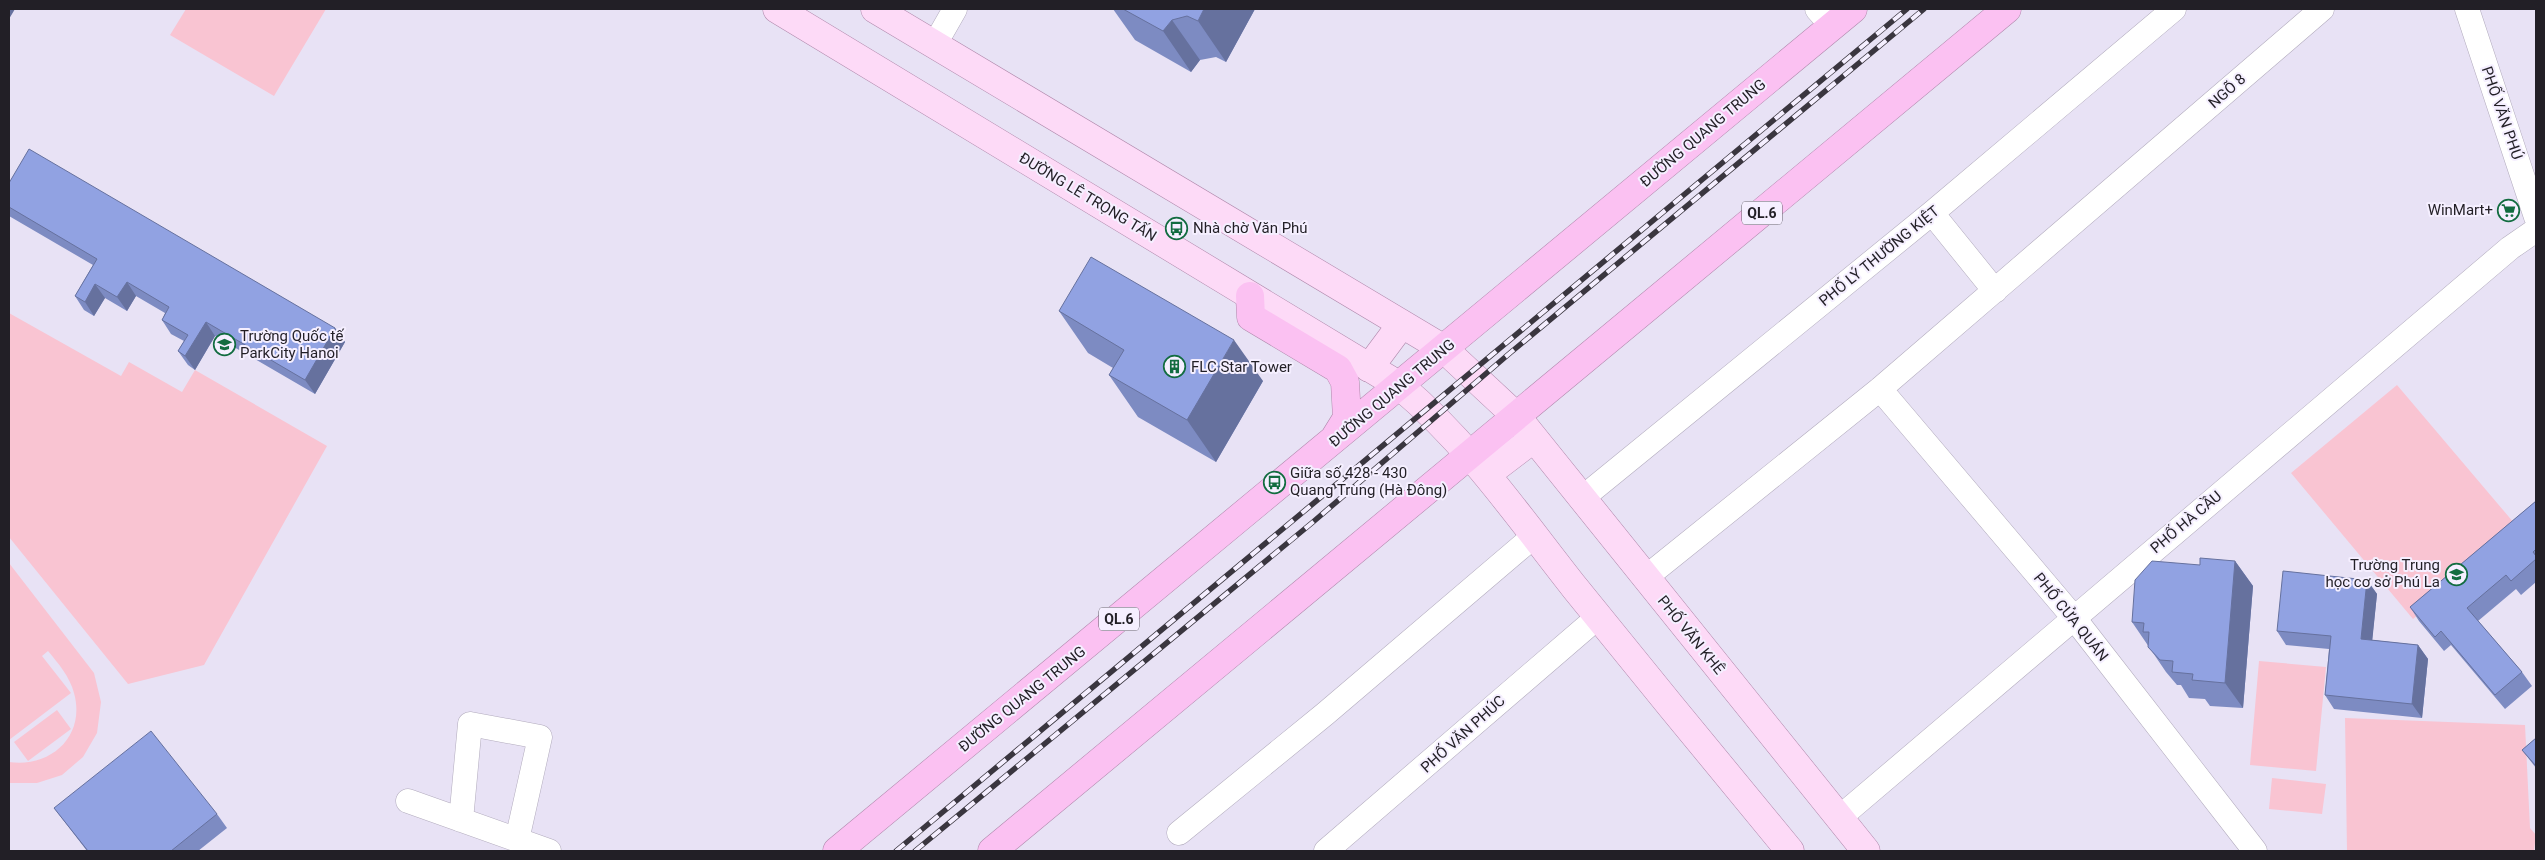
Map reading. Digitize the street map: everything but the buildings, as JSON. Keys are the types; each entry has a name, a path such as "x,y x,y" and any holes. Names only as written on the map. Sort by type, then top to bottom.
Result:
{"highway":[{"name":"ĐƯỜNG QUANG TRUNG","path":"837,851 1444,350 1824,17 1853,9"},
{"name":"QL.6","path":"992,851 1479,464 1517,417 2007,9"},
{"path":"1250,296 1251,317 1338,369 1345,382 1347,418 1332,443"}],"main road":[{"name":"ĐƯỜNG LÊ TRỌNG TẤN","path":"777,9 1400,386 1427,409 1479,464"},
{"path":"876,9 1444,350"},
{"path":"1370,368 1401,325"},
{"name":"PHỐ VĂN KHÊ","path":"1444,350 1517,417 1581,499 1866,851"},
{"path":"1533,439 1479,464 1598,617 1790,851"}],"street":[{"path":"935,44 955,9"},
{"name":"PHỐ LÝ THƯỜNG KIỆT","path":"1581,499 1932,213 2174,9"},
{"name":"NGÕ 8","path":"1645,578 1880,390 2322,9"},
{"name":"PHỐ VĂN PHÚ","path":"2467,9 2536,217"},
{"path":"1932,213 1995,291"},
{"name":"PHỐ HÀ CẦU","path":"1839,818 2510,248 2536,230"},
{"name":"PHỐ CỬA QUÁN","path":"1880,390 2074,618 2255,851"},
{"path":"1179,833 1325,714 1534,536"},
{"name":"PHỐ VĂN PHÚC","path":"1326,851 1598,617"},
{"path":"461,820 470,724 540,737 509,846"},
{"path":"408,801 461,820 509,846 549,851"}],"shaded area":[{"path":"186,9 326,9 274,96 170,35"},
{"path":"9,313 121,376 129,362 182,392 195,370 327,446 204,665 128,684 9,537"},
{"name":"Trường Trung học cơ sở Phú La","path":"2397,385 2520,530 2413,619 2291,473"},
{"path":"9,563 94,673 101,702 97,733 83,757 62,775 37,783 9,783 9,762 24,763 39,760 62,746 70,735 75,723 74,693 70,681 48,651 42,656 71,693 9,740"},
{"path":"2259,661 2326,667 2316,771 2250,765"},
{"path":"57,710 71,729 28,761 14,742"},
{"path":"2345,718 2525,725 2530,828 2536,835 2534,851 2347,851"},
{"path":"2272,778 2326,784 2322,814 2269,809"}],"railway":[{"path":"896,851 1907,9"},
{"path":"915,851 1313,522 1510,353 1924,9"}],"place":[{"name":"WinMart+","path":"2509,210"},
{"name":"Nhà chờ Văn Phú","path":"1177,228"},
{"name":"Trường Quốc tế ParkCity Hanoi","path":"224,345"},
{"name":"FLC Star Tower","path":"1175,367"},
{"name":"Giữa số 428 - 430 Quang Trung (Hà Đông)","path":"1274,482"},
{"name":"Trường Trung học cơ sở Phú La","path":"2456,574"}]}
